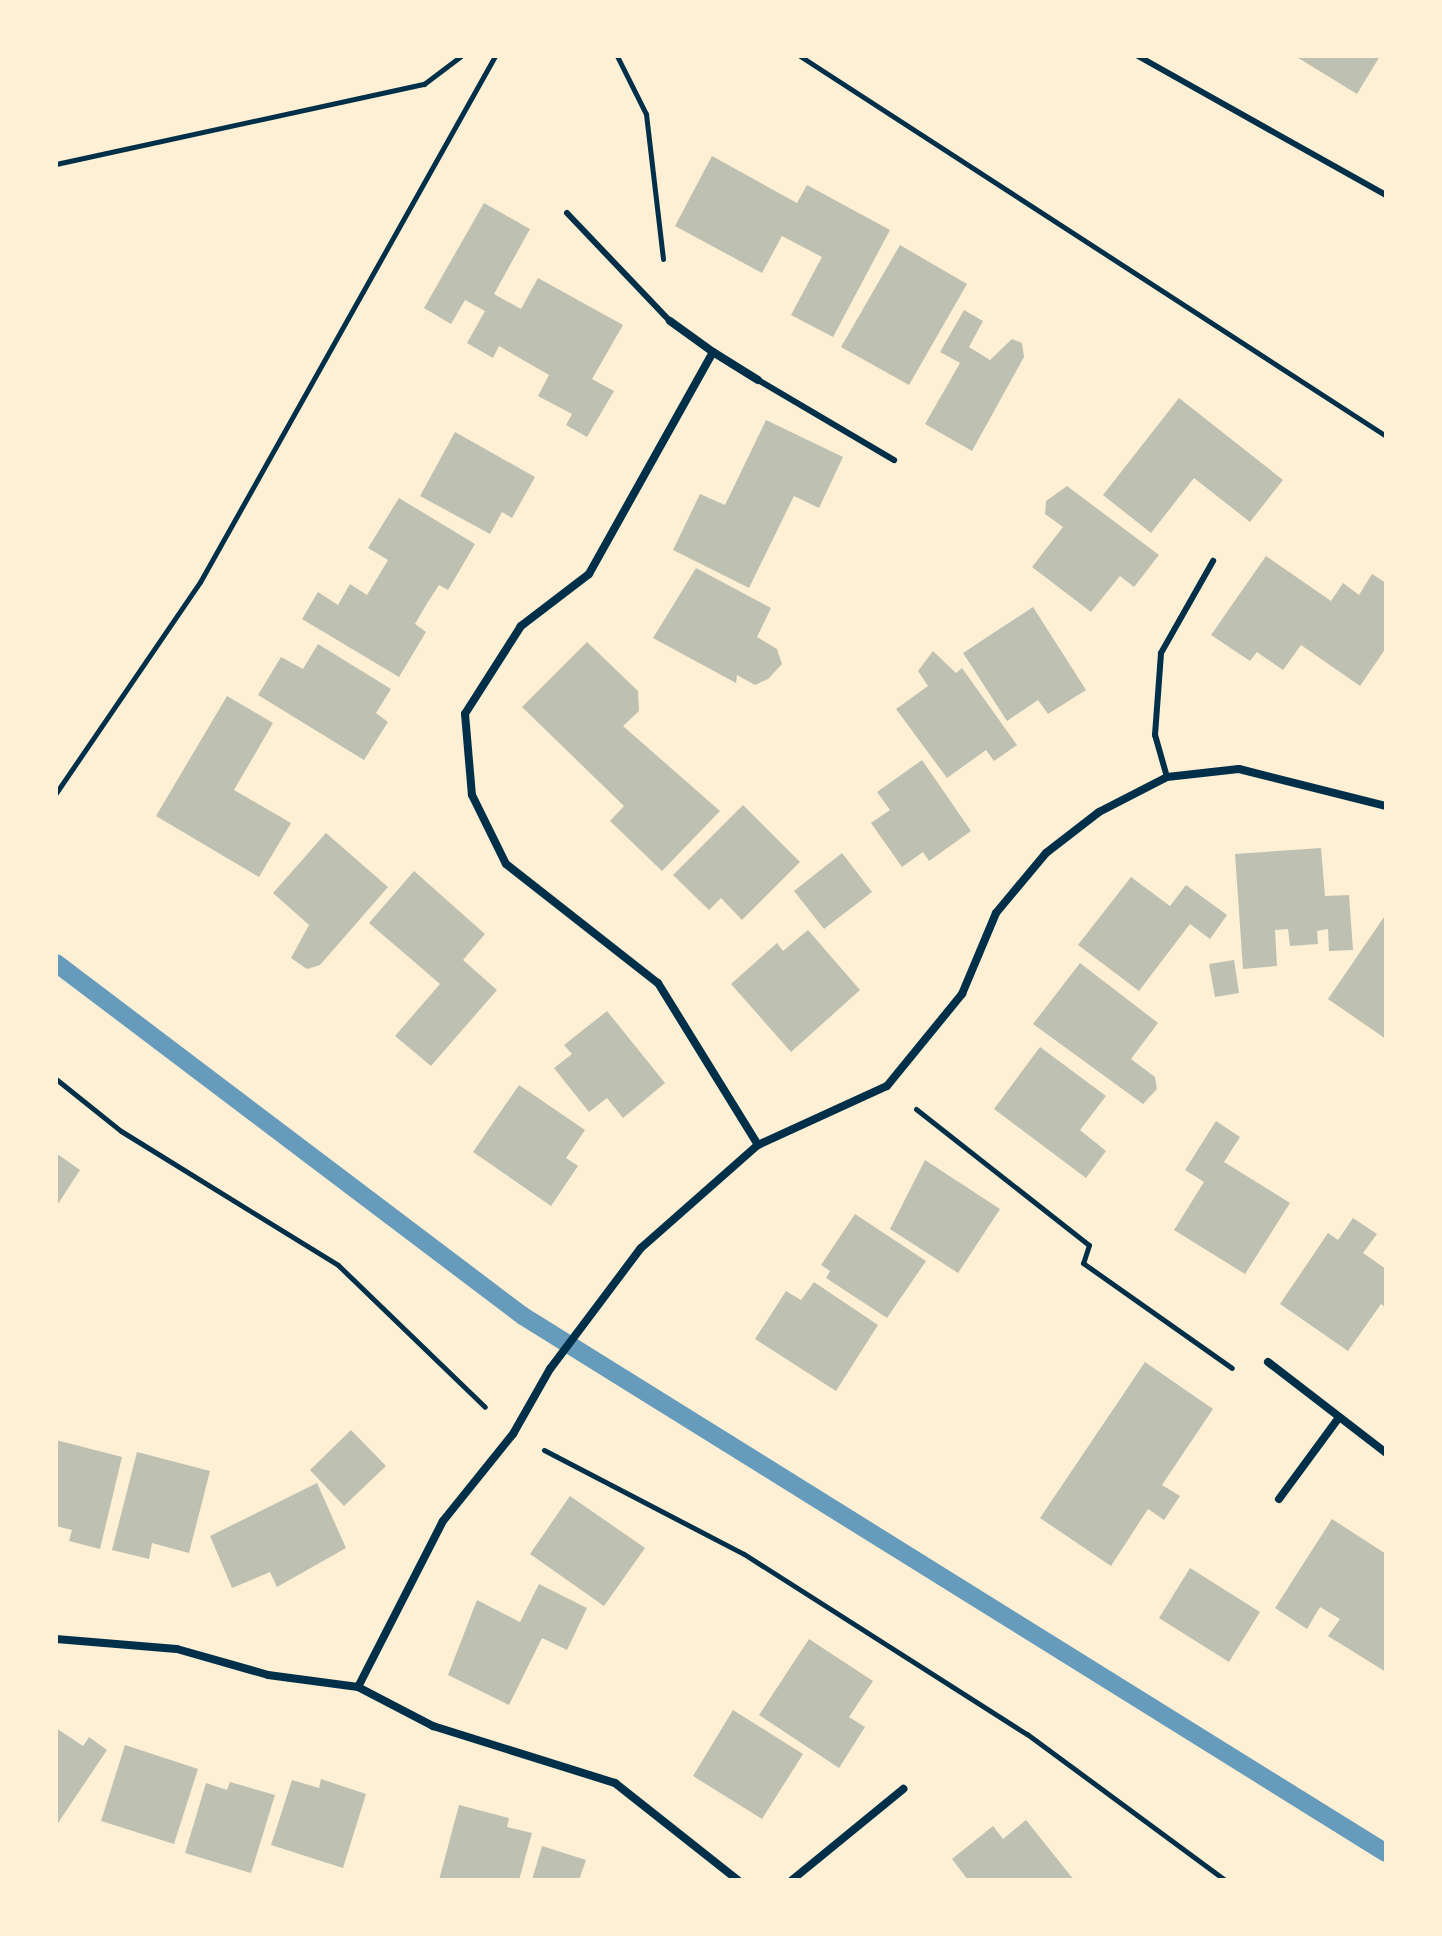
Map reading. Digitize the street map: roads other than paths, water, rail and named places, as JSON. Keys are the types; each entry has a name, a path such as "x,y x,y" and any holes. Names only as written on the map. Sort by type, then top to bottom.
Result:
{"street":[{"path":"670,321 758,380"},
{"path":"713,352 589,574 521,626 465,714 472,795 506,864 658,983 758,1145"},
{"path":"358,1687 443,1521 513,1434 550,1369 641,1248 758,1145 887,1086 962,994 996,913 1046,853 1099,812 1167,777 1239,769 1386,806"},
{"path":"1268,1362 1337,1420 1386,1453"},
{"path":"1279,1499 1337,1420"},
{"path":"56,1639 177,1649 268,1675 358,1687 433,1726 615,1783 738,1880"},
{"path":"792,1880 903,1789"}],"lane":[{"path":"1138,56 1386,196"},
{"path":"567,213 670,321"},
{"path":"758,380 894,460"},
{"path":"1167,777 1155,735 1161,653 1213,561"}],"waterway":[{"path":"56,963 523,1316 1386,1853"}]}
